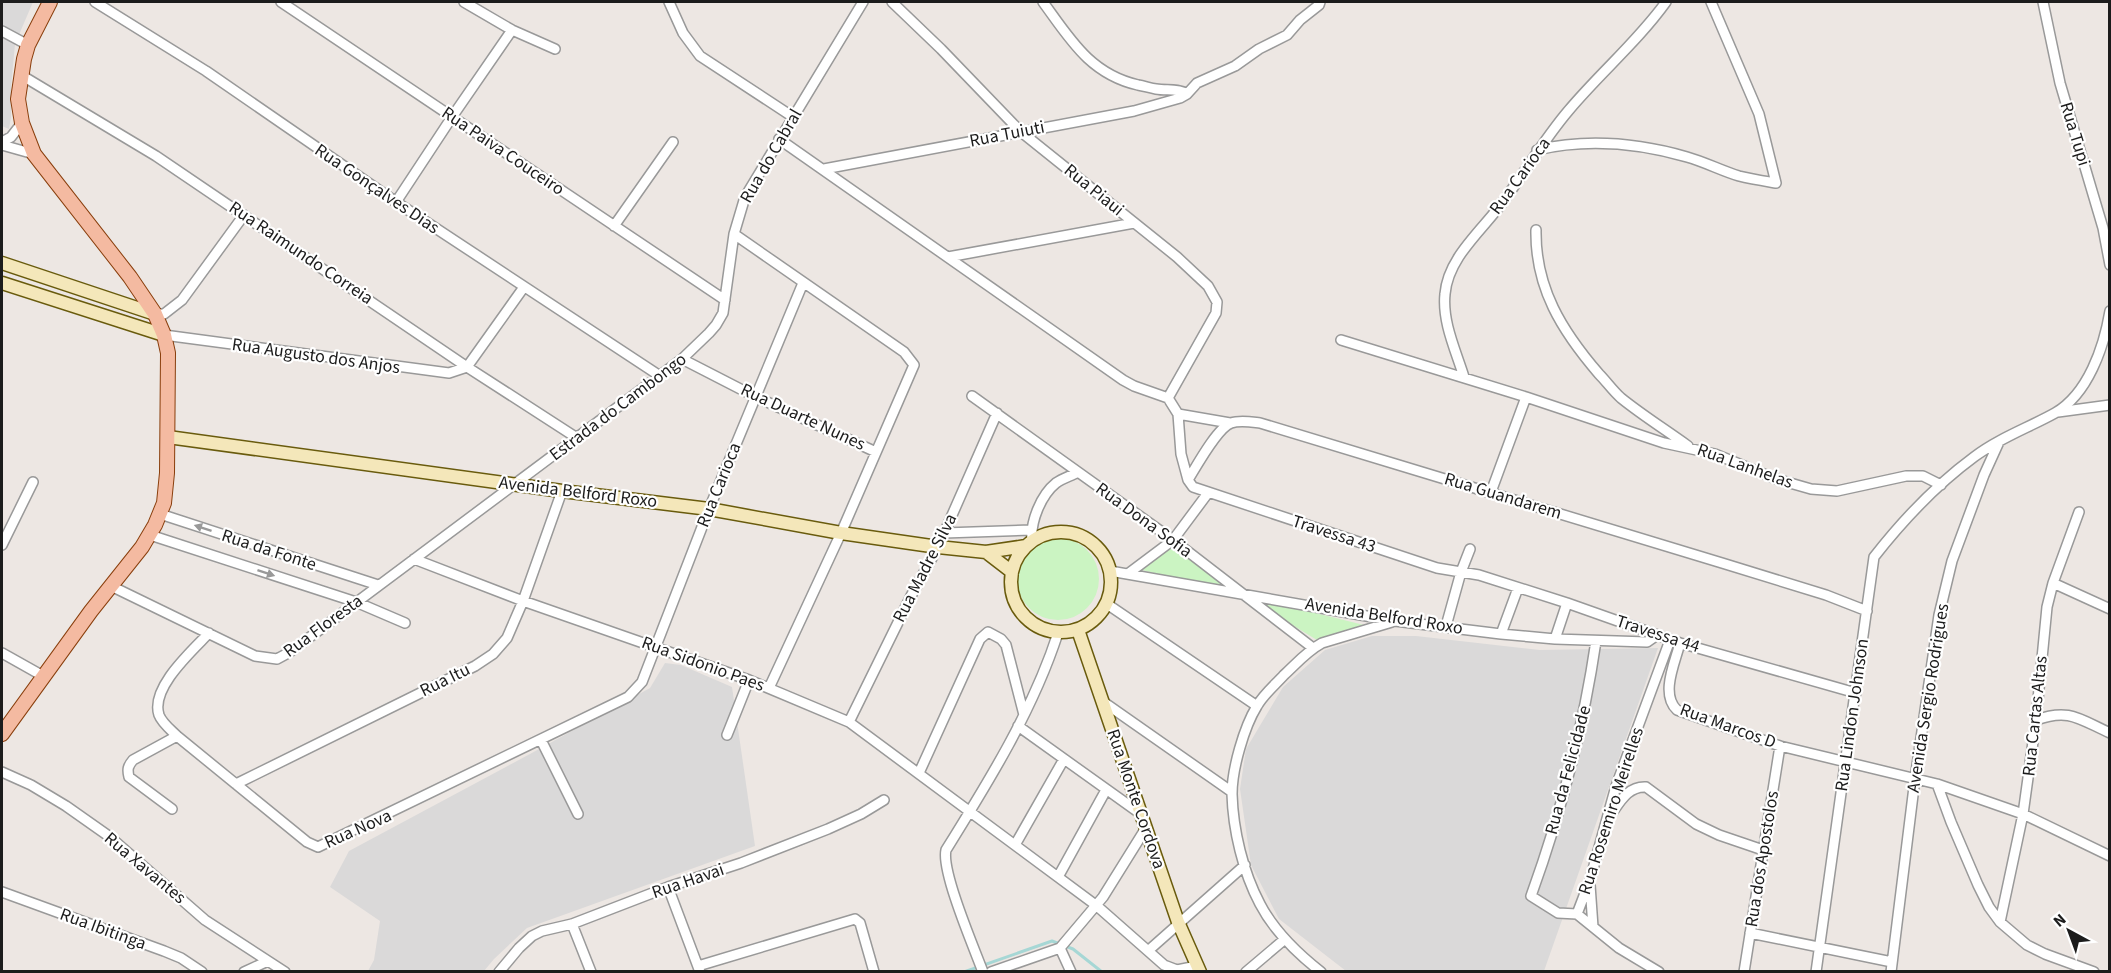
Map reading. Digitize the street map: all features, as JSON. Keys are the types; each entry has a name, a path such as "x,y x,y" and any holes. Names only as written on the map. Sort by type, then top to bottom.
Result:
{"main road":[{"path":"2,734 150,535 160,514 166,488 168,353 164,335 155,314 130,277 34,154 22,123 18,99 21,75 28,45 50,2"}],"street":[{"name":"Rua Gonçalves Dias","path":"95,2 206,71 396,202 660,376"},
{"name":"Rua Paiva Couceiro","path":"281,2 725,300"},
{"path":"464,2 512,30 555,49"},
{"path":"669,2 683,33 700,56 793,117"},
{"name":"Rua do Cabral","path":"716,325 723,313 734,234 745,197 863,2"},
{"name":"Rua Piaui","path":"892,2 941,49 1020,132 1134,222 1208,286 1214,294 1217,302 1216,313 1168,398"},
{"path":"1043,2 1086,58 1099,69 1131,84 1156,89 1181,90 1187,94"},
{"name":"Rua Carioca","path":"1464,377 1446,319 1444,292 1462,252 1505,199 1537,150 1569,110 1642,32 1666,2"},
{"path":"1537,150 1566,144 1600,143 1637,146 1689,157 1740,176 1776,183 1759,114 1711,2"},
{"name":"Rua Tupi","path":"2043,2 2060,83 2103,228 2109,265"},
{"name":"Rua Tuiuti","path":"824,169 1134,111 1170,102 1187,94 1197,82 1235,66 1259,49 1287,35 1320,3"},
{"path":"396,202 512,30"},
{"path":"2,31 28,45"},
{"name":"Rua Raimundo Correia","path":"21,75 156,156 467,367 577,438"},
{"path":"2,144 22,123"},
{"path":"779,139 1123,380 1134,387 1168,398 1178,414 1181,454 1188,480 1193,487 1208,493 1173,540 1129,573"},
{"path":"614,226 673,142"},
{"path":"2,144 34,154"},
{"path":"2,263 155,314 164,314 182,300 244,215"},
{"path":"948,257 1134,222"},
{"path":"1536,230 1538,261 1544,286 1551,307 1568,334 1620,397 1689,447"},
{"path":"734,234 903,352 912,362 914,368 876,452"},
{"name":"Rua Carioca","path":"639,688 754,396 802,283"},
{"path":"2,284 164,335"},
{"path":"467,367 524,287"},
{"path":"1941,485 1976,456 2057,412 2069,401 2087,379 2103,340 2109,311"},
{"name":"Estrada do Cambongo","path":"515,484 682,359 716,325"},
{"name":"Rua Augusto dos Anjos","path":"164,335 435,372 449,373 467,367"},
{"name":"Rua Lanhelas","path":"1341,340 1526,396 1664,443 1715,454 1776,479 1811,489 1837,491 1906,476 1932,478 1941,485"},
{"name":"Rua Duarte Nunes","path":"682,359 754,396 876,452 769,688"},
{"name":"Rua Dona Sofia","path":"972,396 1173,540 1313,648"},
{"path":"1491,492 1526,396"},
{"path":"2057,412 2109,405"},
{"name":"Rua Madre Silva","path":"849,722 910,596 938,547 997,413"},
{"path":"1178,414 1230,423"},
{"name":"Rua Guandarem","path":"1230,423 1243,422 1279,428 1815,592 1867,610"},
{"path":"1188,480 1216,437 1230,423"},
{"name":"Avenida Belford Roxo","path":"168,437 709,509 840,533 938,547 986,552 1055,532 1070,532 1084,537 1100,551 1110,571 1395,621 1501,634 1555,639 1647,642 1657,635"},
{"name":"Avenida Sergio Rodrigues","path":"1891,967 1915,779 1944,590 1952,561 1984,475 1999,442"},
{"path":"1078,472 1055,484 1046,495 1030,539 1012,572 1011,588 1015,601 1022,614 1038,627 1058,633 1078,630 1094,620 1107,604 1111,588 1110,571"},
{"path":"2,545 33,482"},
{"name":"Rua Floresta","path":"111,586 255,656 277,659 290,652 515,484"},
{"name":"Rua Lindon Johnson","path":"1816,972 1874,557 1894,531 1941,485"},
{"name":"Rua Itu","path":"236,784 474,666 493,654 507,638 523,601 562,491"},
{"name":"Travessa 43","path":"1208,493 1437,568 1461,572"},
{"name":"Rua Cartas Altas","path":"2000,922 2023,814 2036,720 2044,627 2053,583 2079,512"},
{"name":"Rua da Fonte","path":"160,514 378,585"},
{"path":"944,533 1030,539"},
{"name":"Rua da Fonte","path":"150,535 356,602 405,623"},
{"path":"1446,626 1470,549"},
{"path":"986,552 1012,572"},
{"name":"Rua Sidonio Paes","path":"414,559 523,601 749,680 849,722 1097,906 1164,965 1177,970 1198,969"},
{"name":"Travessa 44","path":"1461,572 1471,573 1567,603 1675,642 1856,693"},
{"path":"2053,583 2109,609"},
{"path":"1501,634 1518,588"},
{"path":"1555,639 1567,603"},
{"path":"1107,604 1257,706"},
{"path":"1321,972 1285,939 1261,906 1245,865 1235,819 1232,792 1236,767 1241,746 1257,706 1270,689 1313,648 1339,637 1395,621"},
{"name":"Rua Monte Cordova","path":"1078,630 1178,922 1198,969"},
{"path":"919,772 980,639 988,632 1001,639 1006,645 1024,715"},
{"name":"Rua Nova","path":"209,633 180,663 165,685 158,701 159,714 163,722 236,784 318,848 628,697 639,688"},
{"path":"982,969 945,857 946,850 1024,715 1051,655 1058,633"},
{"name":"Rua da Felicidade","path":"1577,914 1558,913 1531,896 1575,754 1589,690 1596,641"},
{"name":"Rua Marcos D","path":"1675,642 1669,699 1677,710 1780,746 1937,784 2023,814 2109,856"},
{"name":"Rua Rosemiro Meirelles","path":"1577,914 1590,880 1616,786 1675,642"},
{"path":"2,653 43,676"},
{"path":"727,735 749,680"},
{"path":"1102,701 1232,792"},
{"path":"2036,720 2061,713 2109,733"},
{"path":"1018,726 1141,814"},
{"path":"172,809 129,777 127,770 133,760 177,736"},
{"path":"541,740 578,814"},
{"name":"Rua dos Apostolos","path":"1744,972 1780,746"},
{"path":"1015,845 1064,759"},
{"name":"Rua Xavantes","path":"2,772 31,785 66,806 134,857 205,920 285,972"},
{"path":"1937,784 1978,885 2000,922 2027,945 2094,972"},
{"path":"1608,818 1631,790 1646,787 1696,824 1719,836 1763,850"},
{"path":"1058,877 1106,790"},
{"name":"Rua Havai","path":"500,972 519,948 532,936 542,931 572,924 668,887 741,863 828,829 861,814 884,800"},
{"path":"991,972 1063,946 1097,906 1146,828"},
{"path":"1149,950 1245,865"},
{"path":"1590,880 1593,927"},
{"path":"668,887 699,969 852,919 858,920 874,972"},
{"name":"Rua Ibitinga","path":"2,892 164,951 181,958 201,972"},
{"path":"1577,914 1619,948 1659,972"},
{"path":"572,924 591,972"},
{"path":"1750,933 1820,948 1891,967"},
{"path":"1246,972 1285,939"},
{"path":"1063,946 1071,972"},
{"path":"244,972 268,961"}],"shaded area":[{"path":"2,2 33,2 15,44 9,129 2,126"},
{"path":"1372,636 1416,636 1540,650 1658,648 1544,971 1346,971 1279,919 1251,865 1240,789 1246,749 1283,687 1325,650"},
{"path":"665,663 681,665 732,687 755,846 527,928 484,971 368,971 374,960 380,921 330,887 349,851 650,688"}],"green space":[{"path":"1058,538 1074,541 1087,550 1096,563 1099,579 1096,595 1087,608 1074,617 1058,620 1042,617 1029,608 1020,595 1017,579 1020,563 1029,550 1042,541"},
{"path":"1169,546 1243,595 1142,570"},
{"path":"1243,595 1368,626 1317,640"}],"waterway":[{"path":"964,972 1052,941 1073,949 1102,972"}]}
